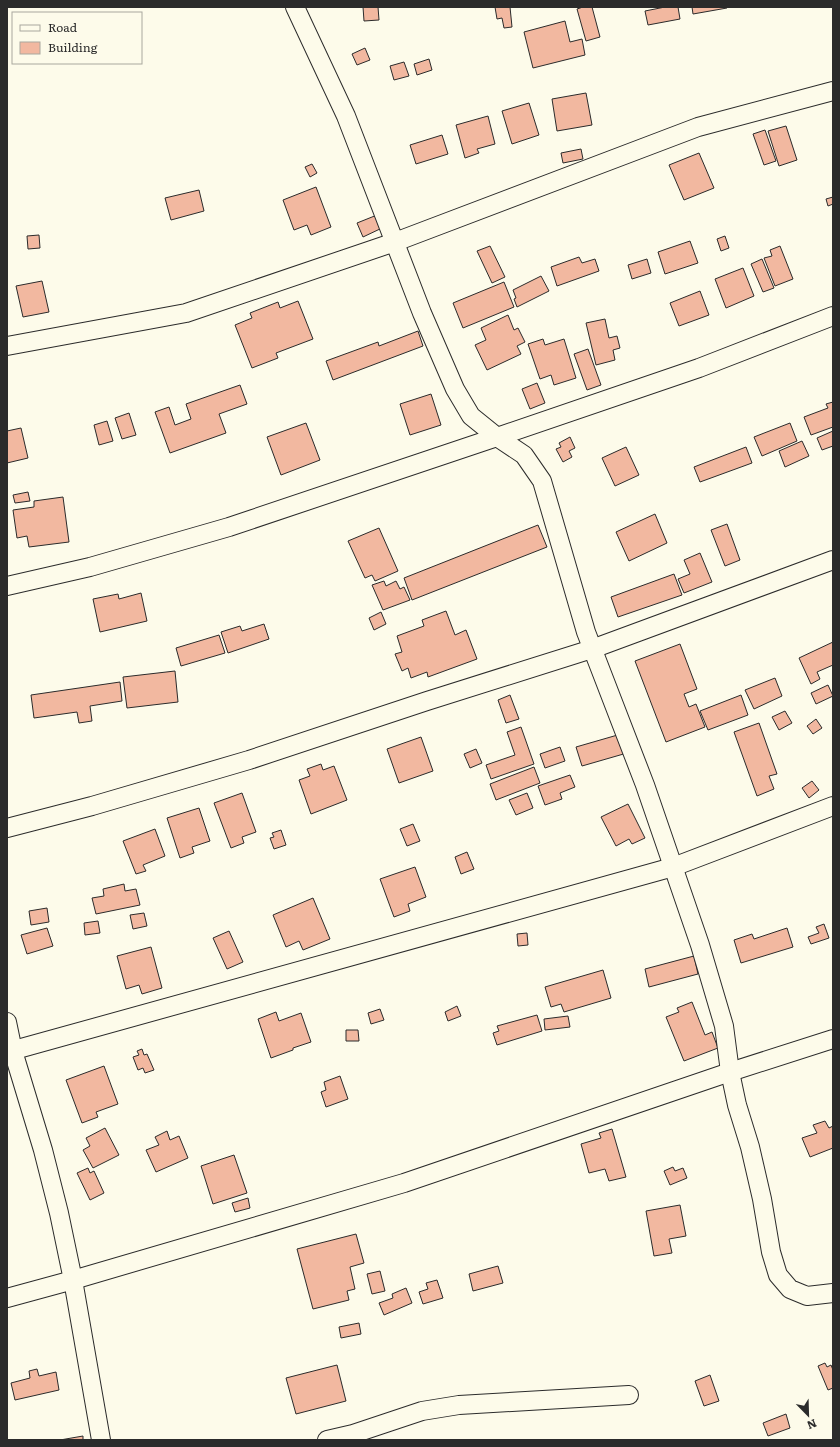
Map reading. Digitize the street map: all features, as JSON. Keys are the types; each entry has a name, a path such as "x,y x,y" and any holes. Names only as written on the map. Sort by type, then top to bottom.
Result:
{"street":[{"path":"295,7 346,116 422,313 455,389 471,416 497,437 524,455 542,481 586,632 645,785 700,945 724,1026 730,1072 737,1105 750,1147 762,1199 771,1252 778,1275 790,1289 807,1296 833,1293"},
{"path":"7,346 186,313 395,242 698,127 833,91"},
{"path":"7,586 90,566 229,527 699,368 833,316"},
{"path":"7,828 92,806 249,760 427,701 592,649 833,560"},
{"path":"10,1052 673,867 833,806"},
{"path":"7,1022 10,1052 43,1150 59,1213 73,1280 101,1440"},
{"path":"7,1298 404,1184 730,1072 833,1039"},
{"path":"327,1440 353,1434 422,1411 459,1405 629,1395"}],"building":[{"path":"363,7 378,7 379,20 364,21"},
{"path":"495,7 510,7 512,27 504,28 502,18 497,19"},
{"path":"592,7 600,37 586,41 577,9"},
{"path":"665,7 678,7 680,19 648,25 645,11"},
{"path":"692,7 726,7 727,8 693,14"},
{"path":"565,21 570,42 582,39 585,55 533,68 524,32"},
{"path":"365,48 370,60 357,65 352,54"},
{"path":"429,59 432,70 417,75 414,64"},
{"path":"404,62 409,76 394,80 390,66"},
{"path":"586,93 592,125 557,131 552,99"},
{"path":"529,103 539,135 512,144 502,111"},
{"path":"488,116 495,144 477,149 479,153 465,158 456,125"},
{"path":"786,126 797,160 779,166 768,131"},
{"path":"765,130 776,161 764,165 753,134"},
{"path":"442,135 448,154 416,164 410,145"},
{"path":"581,149 583,159 563,163 561,153"},
{"path":"699,153 714,188 684,200 669,165"},
{"path":"312,164 317,173 310,177 305,167"},
{"path":"316,187 331,227 311,235 307,225 294,230 283,200"},
{"path":"199,190 204,211 171,220 165,198"},
{"path":"833,197 833,204 828,206 826,199"},
{"path":"377,215 382,228 363,237 357,223"},
{"path":"39,235 40,248 28,249 27,236"},
{"path":"725,236 729,248 721,251 717,239"},
{"path":"690,241 698,263 665,274 658,252"},
{"path":"490,246 505,277 492,283 477,251"},
{"path":"780,246 793,279 775,286 764,258 772,256 770,250"},
{"path":"579,257 582,263 595,259 599,271 557,286 551,267"},
{"path":"647,259 651,273 632,279 628,265"},
{"path":"762,259 774,288 763,292 751,264"},
{"path":"743,268 754,296 726,308 715,279"},
{"path":"541,276 549,291 517,307 513,290"},
{"path":"42,281 49,312 23,317 16,286"},
{"path":"504,282 514,307 463,328 453,303"},
{"path":"700,291 709,315 679,326 670,303"},
{"path":"298,301 313,339 276,353 278,358 252,368 235,325 252,318 250,313 278,302 280,308"},
{"path":"508,315 514,330 518,328 525,342 517,346 521,354 487,370 475,345 486,340 481,328"},
{"path":"605,319 609,338 617,336 620,348 613,350 615,360 596,365 586,323"},
{"path":"418,331 423,346 333,380 326,361 378,342 379,346"},
{"path":"543,339 545,345 564,339 576,378 554,385 551,375 540,379 528,344"},
{"path":"588,349 601,385 587,390 574,354"},
{"path":"537,383 545,403 530,409 522,389"},
{"path":"240,385 247,404 219,414 226,433 170,453 155,412 169,407 175,425 191,419 186,404"},
{"path":"431,394 441,425 410,435 400,404"},
{"path":"833,402 833,427 811,435 804,417 828,408 826,404"},
{"path":"129,413 136,435 122,439 115,418"},
{"path":"107,421 113,441 99,445 94,425"},
{"path":"306,423 320,460 281,475 267,437"},
{"path":"790,423 797,441 762,456 754,437"},
{"path":"21,428 28,458 7,463 7,431"},
{"path":"833,431 833,446 822,450 817,438"},
{"path":"570,437 575,448 569,451 572,457 563,462 556,449 561,447 559,443"},
{"path":"802,441 809,456 785,467 779,451"},
{"path":"626,447 639,475 615,486 602,458"},
{"path":"746,447 752,463 700,482 694,467"},
{"path":"28,492 30,501 15,503 13,495"},
{"path":"63,497 69,542 29,547 27,536 17,538 13,510 34,507 34,501"},
{"path":"655,514 667,543 629,561 616,532"},
{"path":"727,524 740,560 725,566 711,530"},
{"path":"538,525 547,547 412,600 404,578"},
{"path":"379,528 398,571 375,581 372,575 365,578 348,541"},
{"path":"700,553 712,582 684,593 678,579 690,574 684,560"},
{"path":"674,574 682,595 618,617 611,597"},
{"path":"384,581 386,586 396,581 400,589 404,587 410,600 383,610 372,585"},
{"path":"141,593 147,621 100,632 93,599 118,594 119,599"},
{"path":"446,611 455,635 466,630 477,659 428,677 427,672 411,678 408,668 402,671 395,654 402,652 397,636 424,626 422,620"},
{"path":"381,612 386,624 374,630 369,618"},
{"path":"264,624 269,639 228,653 221,632 240,626 242,631"},
{"path":"219,635 225,653 181,666 176,648"},
{"path":"833,642 833,665 817,672 820,679 811,684 799,658"},
{"path":"680,644 697,689 684,694 689,707 696,704 705,727 666,742 635,661"},
{"path":"175,671 178,702 127,708 123,677"},
{"path":"775,678 782,696 754,709 745,690"},
{"path":"120,682 122,701 90,706 92,721 79,723 77,712 34,718 31,695"},
{"path":"828,685 833,696 816,704 811,693"},
{"path":"510,695 519,719 506,723 498,700"},
{"path":"741,695 748,715 708,730 700,711"},
{"path":"785,711 792,723 779,730 772,717"},
{"path":"816,719 822,728 813,734 807,726"},
{"path":"759,723 777,774 769,776 774,789 757,796 734,732"},
{"path":"521,727 534,764 491,779 486,765 515,755 507,732"},
{"path":"621,734 627,753 582,766 576,747"},
{"path":"421,737 433,771 399,783 387,749"},
{"path":"560,747 565,761 545,768 540,754"},
{"path":"476,749 482,763 470,768 464,754"},
{"path":"321,764 323,770 334,766 347,800 311,814 299,780 310,776 307,769"},
{"path":"534,767 540,783 496,800 490,784"},
{"path":"570,775 575,787 560,793 562,799 545,805 538,786"},
{"path":"812,781 819,790 809,798 802,788"},
{"path":"242,793 256,832 242,837 244,843 231,848 214,803"},
{"path":"527,793 533,808 516,815 509,800"},
{"path":"628,804 645,838 632,844 629,839 616,846 601,817"},
{"path":"199,808 210,841 192,847 194,853 180,858 167,818"},
{"path":"413,824 420,841 407,846 400,829"},
{"path":"155,829 165,856 143,865 146,871 136,874 123,841"},
{"path":"281,830 286,845 274,849 270,838 274,837 272,833"},
{"path":"467,852 474,869 461,874 455,857"},
{"path":"415,867 426,897 408,904 410,911 394,917 380,879"},
{"path":"124,884 125,891 136,889 140,905 96,914 92,898 104,896 103,889"},
{"path":"313,898 330,939 303,950 299,941 286,947 273,915"},
{"path":"47,908 49,922 31,925 29,911"},
{"path":"144,913 147,926 133,929 130,915"},
{"path":"98,921 100,933 85,935 84,923"},
{"path":"824,924 829,938 811,944 808,937 819,933 816,927"},
{"path":"47,928 53,946 27,954 21,935"},
{"path":"787,928 793,947 741,963 734,940 752,934 754,939"},
{"path":"229,931 243,962 227,969 213,938"},
{"path":"527,933 528,945 518,946 517,934"},
{"path":"151,947 162,988 142,994 139,985 126,989 117,956"},
{"path":"694,956 698,974 649,987 645,969"},
{"path":"603,970 611,998 564,1012 561,1004 551,1007 545,987"},
{"path":"692,1002 705,1035 712,1032 718,1048 684,1061 666,1017 679,1012 677,1008"},
{"path":"457,1006 461,1016 448,1021 445,1012"},
{"path":"380,1009 384,1020 371,1024 368,1013"},
{"path":"276,1012 279,1021 301,1013 311,1042 271,1058 258,1019"},
{"path":"537,1015 542,1031 497,1045 493,1033 499,1031 497,1026"},
{"path":"568,1016 570,1027 545,1030 544,1019"},
{"path":"346,1030 358,1030 359,1041 346,1041"},
{"path":"142,1049 144,1055 147,1054 154,1070 145,1073 143,1068 138,1070 133,1057 139,1055 137,1051"},
{"path":"104,1066 118,1104 96,1112 98,1117 82,1123 66,1080"},
{"path":"340,1076 348,1099 326,1107 321,1092 326,1090 324,1082"},
{"path":"825,1121 829,1128 833,1126 833,1148 810,1157 802,1138 817,1133 813,1125"},
{"path":"105,1128 119,1155 93,1168 83,1150 90,1146 86,1138"},
{"path":"612,1129 626,1177 609,1181 605,1169 589,1173 581,1144 601,1138 599,1133"},
{"path":"167,1131 170,1140 179,1136 188,1158 156,1172 146,1150 159,1145 155,1137"},
{"path":"234,1155 247,1193 213,1204 201,1166"},
{"path":"673,1167 675,1171 683,1168 687,1178 670,1185 664,1171"},
{"path":"88,1168 90,1173 94,1171 104,1193 90,1200 77,1173"},
{"path":"248,1198 250,1208 235,1212 232,1203"},
{"path":"680,1205 686,1236 669,1239 672,1253 654,1256 646,1211"},
{"path":"356,1234 364,1263 350,1267 355,1289 347,1291 349,1300 313,1309 297,1249"},
{"path":"498,1266 503,1283 473,1291 469,1274"},
{"path":"380,1271 385,1291 372,1294 367,1274"},
{"path":"437,1280 443,1298 423,1304 419,1292 428,1289 426,1283"},
{"path":"406,1288 412,1303 384,1315 379,1303 393,1298 392,1294"},
{"path":"359,1323 361,1334 341,1338 339,1327"},
{"path":"825,1363 827,1367 831,1365 833,1370 833,1388 828,1390 818,1366"},
{"path":"337,1365 346,1401 296,1414 286,1378"},
{"path":"37,1369 39,1376 56,1372 59,1390 15,1400 11,1383 30,1378 29,1371"},
{"path":"710,1375 719,1401 704,1406 695,1381"},
{"path":"786,1414 790,1428 768,1436 763,1423"},
{"path":"83,1436 83,1440 60,1440"}]}
